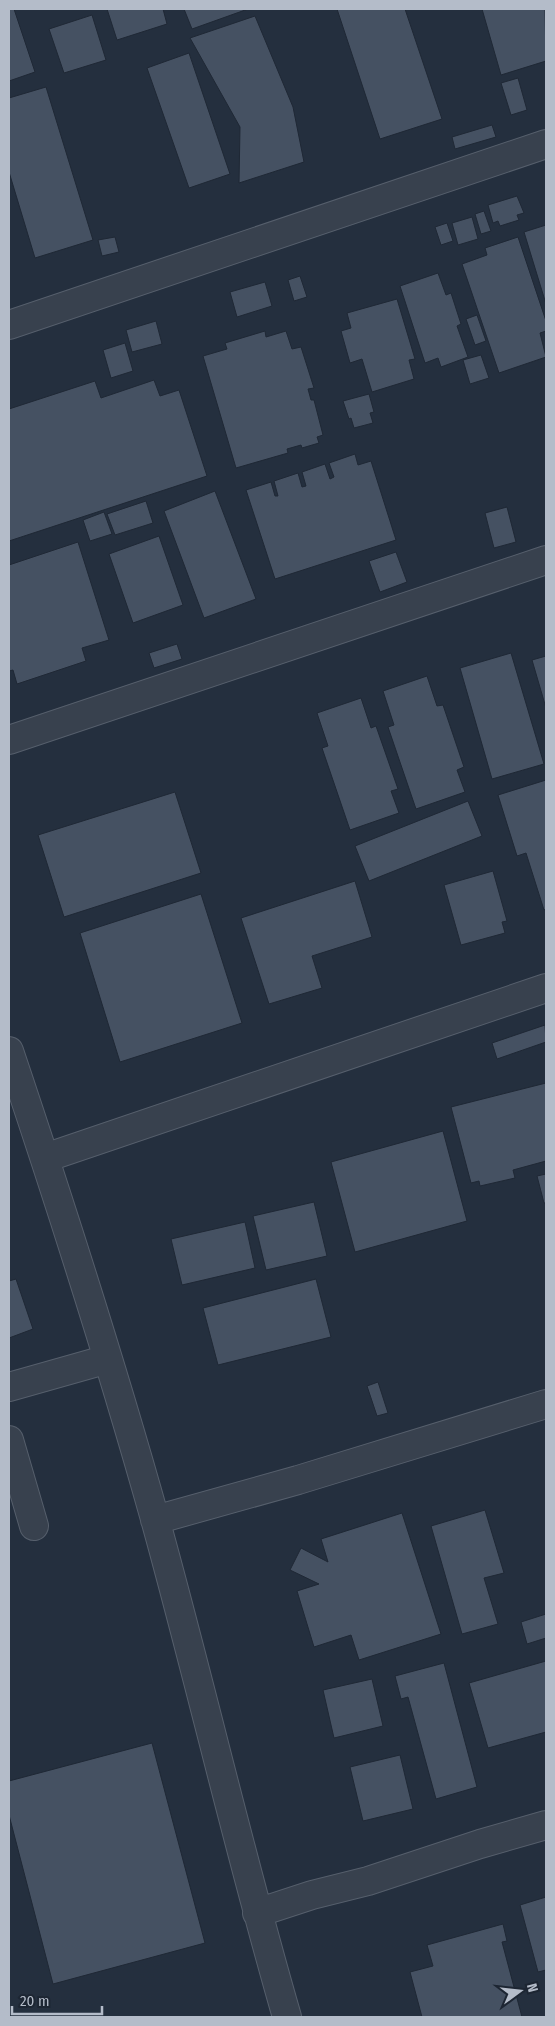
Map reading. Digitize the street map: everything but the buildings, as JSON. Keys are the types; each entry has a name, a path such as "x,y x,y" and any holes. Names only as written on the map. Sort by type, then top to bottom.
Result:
{"street":[{"path":"9,324 546,144"},
{"path":"9,740 546,560"},
{"path":"45,1158 546,988"},
{"path":"9,1051 45,1158 108,1359 155,1520 257,1913 288,2017"},
{"path":"9,1387 108,1359"},
{"path":"155,1520 298,1480 546,1404"},
{"path":"9,1440 34,1526"},
{"path":"257,1913 312,1896 368,1882 480,1844 546,1825"}]}
